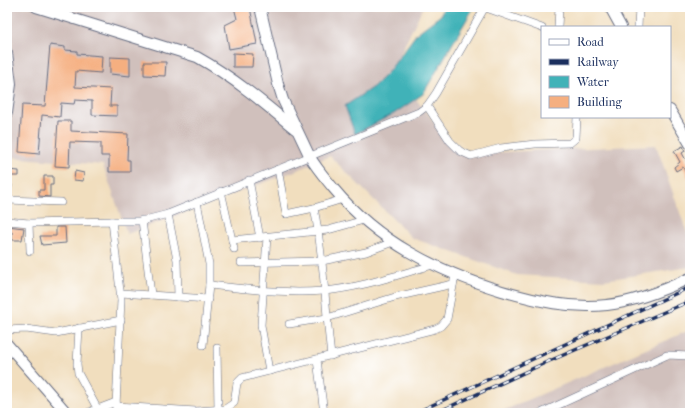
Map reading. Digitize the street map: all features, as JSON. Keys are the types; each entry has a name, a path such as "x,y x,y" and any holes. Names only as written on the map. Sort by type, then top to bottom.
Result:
{"street":[{"path":"36,7 197,58 214,67 255,96 298,131"},
{"path":"260,7 278,84 315,166 342,199 364,220 393,242 433,265 454,280 544,303 582,306 607,305 634,299 690,278"},
{"path":"558,7 558,26"},
{"path":"610,7 620,26"},
{"path":"638,26 639,7"},
{"path":"7,221 142,220 168,214 221,191 407,118 427,106 487,8 541,28"},
{"path":"7,53 9,84 7,113"},
{"path":"427,106 450,141 460,151 471,156 501,148 535,144 570,144 576,138 577,118"},
{"path":"671,112 690,144"},
{"path":"278,169 286,214 330,204 342,199"},
{"path":"250,180 263,237 265,263 262,331 269,371"},
{"path":"221,191 234,249"},
{"path":"7,200 61,202"},
{"path":"197,202 208,252 209,285 202,345"},
{"path":"314,208 319,231 331,356"},
{"path":"168,214 177,260 178,297"},
{"path":"142,220 151,295"},
{"path":"232,240 341,228 364,220"},
{"path":"112,221 121,293 116,407"},
{"path":"29,222 30,251"},
{"path":"241,263 322,261 366,252 393,242"},
{"path":"209,285 263,291 324,291 363,284 433,265"},
{"path":"289,324 327,318 454,280"},
{"path":"87,413 97,408 116,407 140,410 196,411 228,408 231,406 239,380 250,375 317,360 441,326 447,319 454,280"},
{"path":"121,293 208,299"},
{"path":"7,330 26,329 56,333 121,320"},
{"path":"79,328 78,372 97,408"},
{"path":"7,344 67,413"},
{"path":"217,348 218,410"},
{"path":"542,413 667,355 690,356"},
{"path":"317,360 324,413"}],"shaded area":[{"path":"7,7 423,7 393,69 458,154 656,145 690,241 690,267 604,280 517,275 412,238 330,156 295,171 127,234 103,165 10,157 12,34 7,31"},
{"path":"690,330 690,413 498,413"}],"water":[{"path":"444,7 474,7 423,94 395,113 355,134 345,106 373,87 389,71 417,33 441,15"}],"building":[{"path":"234,7 250,7 257,44 229,49 225,25 237,19"},
{"path":"50,45 65,47 65,50 77,51 77,54 102,56 101,73 76,71 75,87 111,89 110,106 117,106 117,116 92,115 92,101 75,100 74,104 61,103 60,117 42,115 39,154 19,152 22,105 45,106"},
{"path":"233,53 253,54 252,67 233,67"},
{"path":"110,57 130,58 130,76 110,74"},
{"path":"144,62 166,62 165,76 144,75"},
{"path":"58,121 71,121 71,131 128,134 127,160 130,160 130,172 109,172 109,156 101,156 101,143 70,142 69,167 55,166"},
{"path":"683,146 685,151 682,153 687,162 690,161 690,181 683,167 676,171 674,167 680,162 674,151"},
{"path":"8,170 19,171 19,176 8,176"},
{"path":"75,171 84,173 83,181 74,180"},
{"path":"44,176 53,176 53,185 50,185 50,197 39,196 39,190 44,190"},
{"path":"7,184 12,185 11,193 7,192"},
{"path":"7,226 24,228 22,240 12,240 12,232 7,231"},
{"path":"56,227 65,227 66,243 42,245 40,236 56,236"}],"railway":[{"path":"415,413 690,287"},
{"path":"436,413 547,362 690,301"}]}
